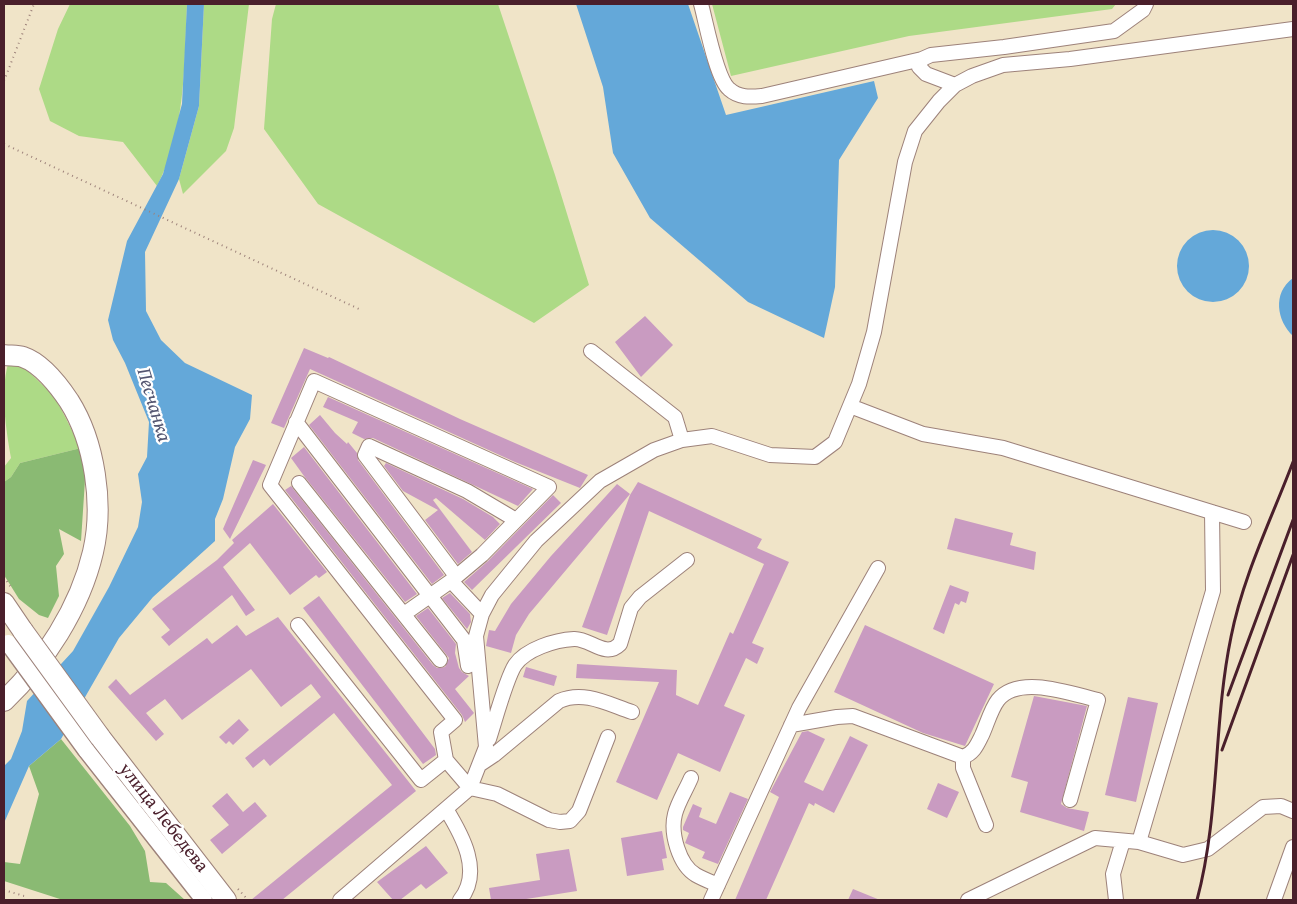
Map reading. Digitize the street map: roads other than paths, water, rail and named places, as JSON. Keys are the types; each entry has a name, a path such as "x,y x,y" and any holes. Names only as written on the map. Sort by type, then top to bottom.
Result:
{"highway":[{"path":"7,697 38,664 68,615 93,552 96,516 93,460 84,430 60,388 13,356"},
{"path":"4,603 12,637 93,744"},
{"name":"улица Лебедева","path":"93,744 226,900"}],"main road":[{"path":"4,346 13,356"},
{"name":"улица Лебедева","path":"93,744 204,900"}],"lane":[{"path":"701,4 721,78 729,90 745,98 762,96 922,59 931,55 1114,31 1143,10 1146,4"},
{"path":"486,747 476,636 482,614 492,596 536,541 600,481 654,450 682,440 712,436 770,455 815,457 835,442 859,384 874,332 905,162 915,131 939,101 955,85 972,76 1003,66 1070,59 1293,29"},
{"path":"922,59 919,67 926,74 955,85"},
{"path":"591,351 675,417 682,440"},
{"path":"404,614 454,579 482,555 548,487 314,381 270,486 455,720 440,732 446,760 470,788 497,794 549,820 560,822 570,820 579,812 608,737"},
{"path":"850,406 923,434 1004,448 1244,522"},
{"path":"296,422 464,640 468,666"},
{"path":"482,614 454,579 365,455 369,446 467,491 516,520"},
{"path":"300,483 440,660"},
{"path":"1140,842 1213,590 1212,512"},
{"path":"340,900 470,788 514,666 524,655 533,649 574,639 604,650 616,649 620,644 632,608 636,602 687,560"},
{"path":"711,900 791,725 878,568"},
{"path":"298,625 420,780 446,760"},
{"path":"791,725 853,716 963,757 970,755 998,700 1006,693 1040,686 1098,700 1070,800"},
{"path":"479,765 494,755 559,701 567,698 586,696 632,712"},
{"path":"963,757 963,768 986,825"},
{"path":"691,778 675,814 676,846 695,875 718,885"},
{"path":"968,900 1095,838 1140,842 1183,855 1208,849 1263,807 1280,806 1293,812"},
{"path":"446,809 462,835 469,862 470,884 460,900"},
{"path":"1116,900 1113,874 1123,840"},
{"path":"1274,900 1293,847"}],"water":[{"name":"Песчанка","path":"187,4 204,4 199,106 179,179 145,252 146,311 161,340 185,363 252,395 250,419 235,447 223,499 215,519 215,541 153,597 119,638 61,739 29,766 4,823 4,766 11,759 22,731 27,701 73,651 109,587 138,527 142,502 138,474 147,457 149,422 125,363 113,340 108,320 127,241 163,174 182,104"},
{"path":"576,4 688,4 726,115 874,81 878,98 839,160 835,287 824,338 748,302 650,218 613,153 603,87"},
{"path":"1213,230 1233,236 1243,246 1249,266 1243,286 1233,296 1213,302 1193,296 1183,286 1177,266 1183,246 1193,236"},
{"path":"1293,278 1293,336 1283,323 1279,307 1282,291"}],"railway":[{"path":"1197,900 1209,835 1225,670 1236,614 1258,548 1293,462"},
{"path":"1228,695 1293,520"},
{"path":"1222,750 1293,555"}]}
